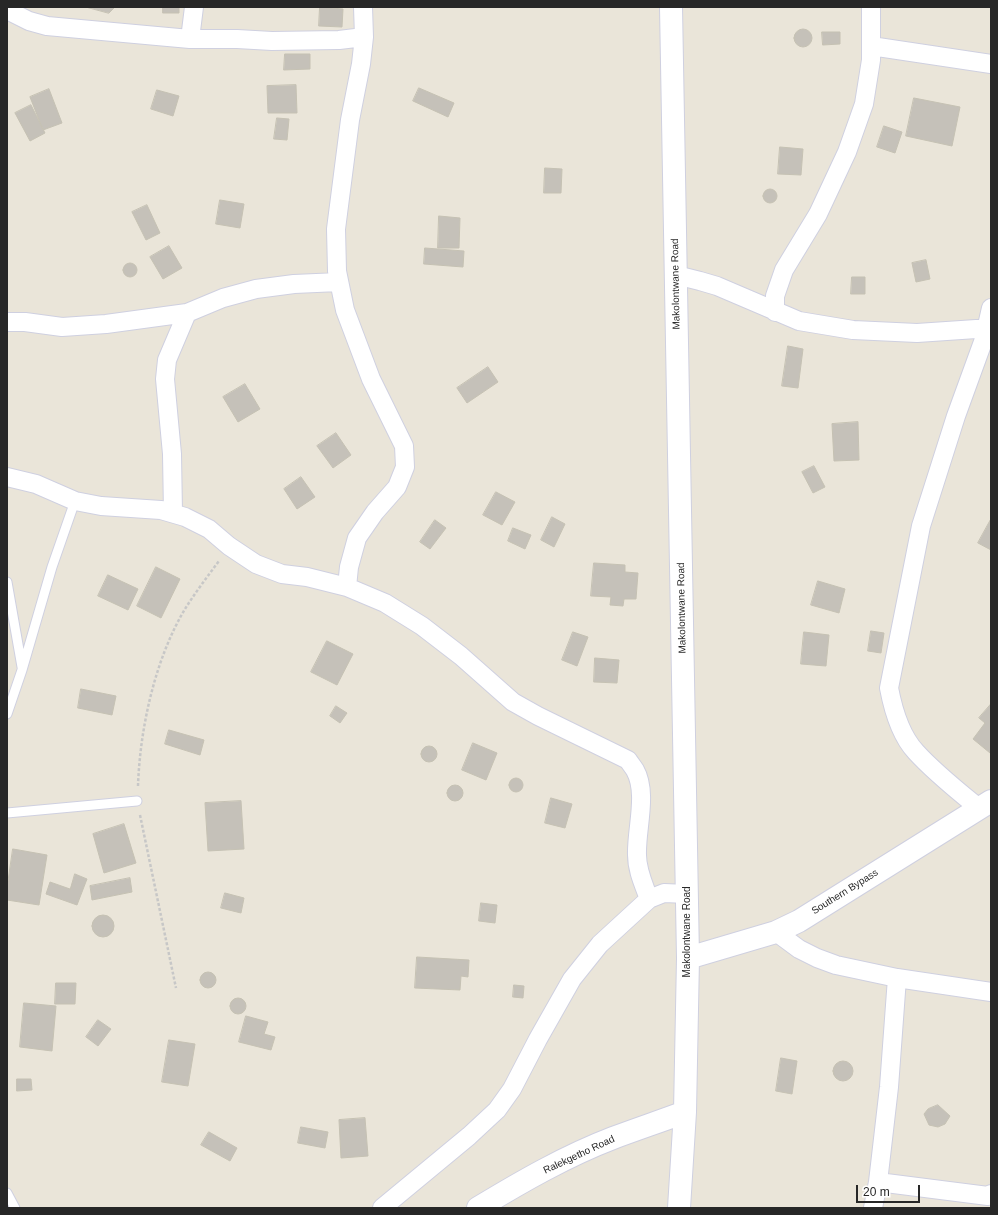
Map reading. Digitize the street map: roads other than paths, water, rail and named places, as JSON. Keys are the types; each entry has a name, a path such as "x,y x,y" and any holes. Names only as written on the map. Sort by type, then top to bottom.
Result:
{"main road":[{"name":"Makolontwane Road","path":"671,7 688,958 685,1112 679,1208"},
{"name":"Southern Bypass","path":"688,958 776,932 799,921 986,805"},
{"name":"Ralekgetho Road","path":"478,1208 552,1166 580,1153 613,1138 685,1112"}],"street":[{"path":"190,39 194,7"},
{"path":"346,587 349,567 357,538 375,512 397,488 405,467 404,446 371,379 344,310 337,271 336,229 350,120 361,64 364,37 363,7"},
{"path":"775,312 775,296 784,270 818,214 847,152 864,104 871,60 872,7"},
{"path":"7,10 29,21 47,26 190,39 272,41 339,40 364,37"},
{"path":"871,46 991,64"},
{"path":"676,276 717,286 799,321 853,330 917,333 989,328"},
{"path":"7,322 76,327 187,313 223,298 256,289 294,284 339,282"},
{"path":"986,805 938,774 914,751 901,729 892,706 889,688 921,526 989,328 991,308"},
{"path":"173,513 172,454 165,380 167,360 187,313"},
{"path":"7,477 36,484 75,500 101,506 161,510 186,517 209,530 229,546 256,564 282,574 307,577 346,587 385,603 422,626 461,656 513,702 538,716 628,760 636,771 640,786 641,801 637,856 639,871 649,899"},
{"path":"382,1208 469,1136 497,1110 512,1089 572,979 600,944 649,899 664,893 687,894"},
{"path":"776,932 817,958 836,964 897,978 991,992"},
{"path":"873,1208 878,1182 889,1087 897,978"},
{"path":"878,1182 988,1196 991,1194"}],"lane":[{"path":"7,714 22,670 52,567 75,500"},
{"path":"7,582 22,670"},
{"path":"7,813 137,801"},
{"path":"7,1193 15,1208"}]}
